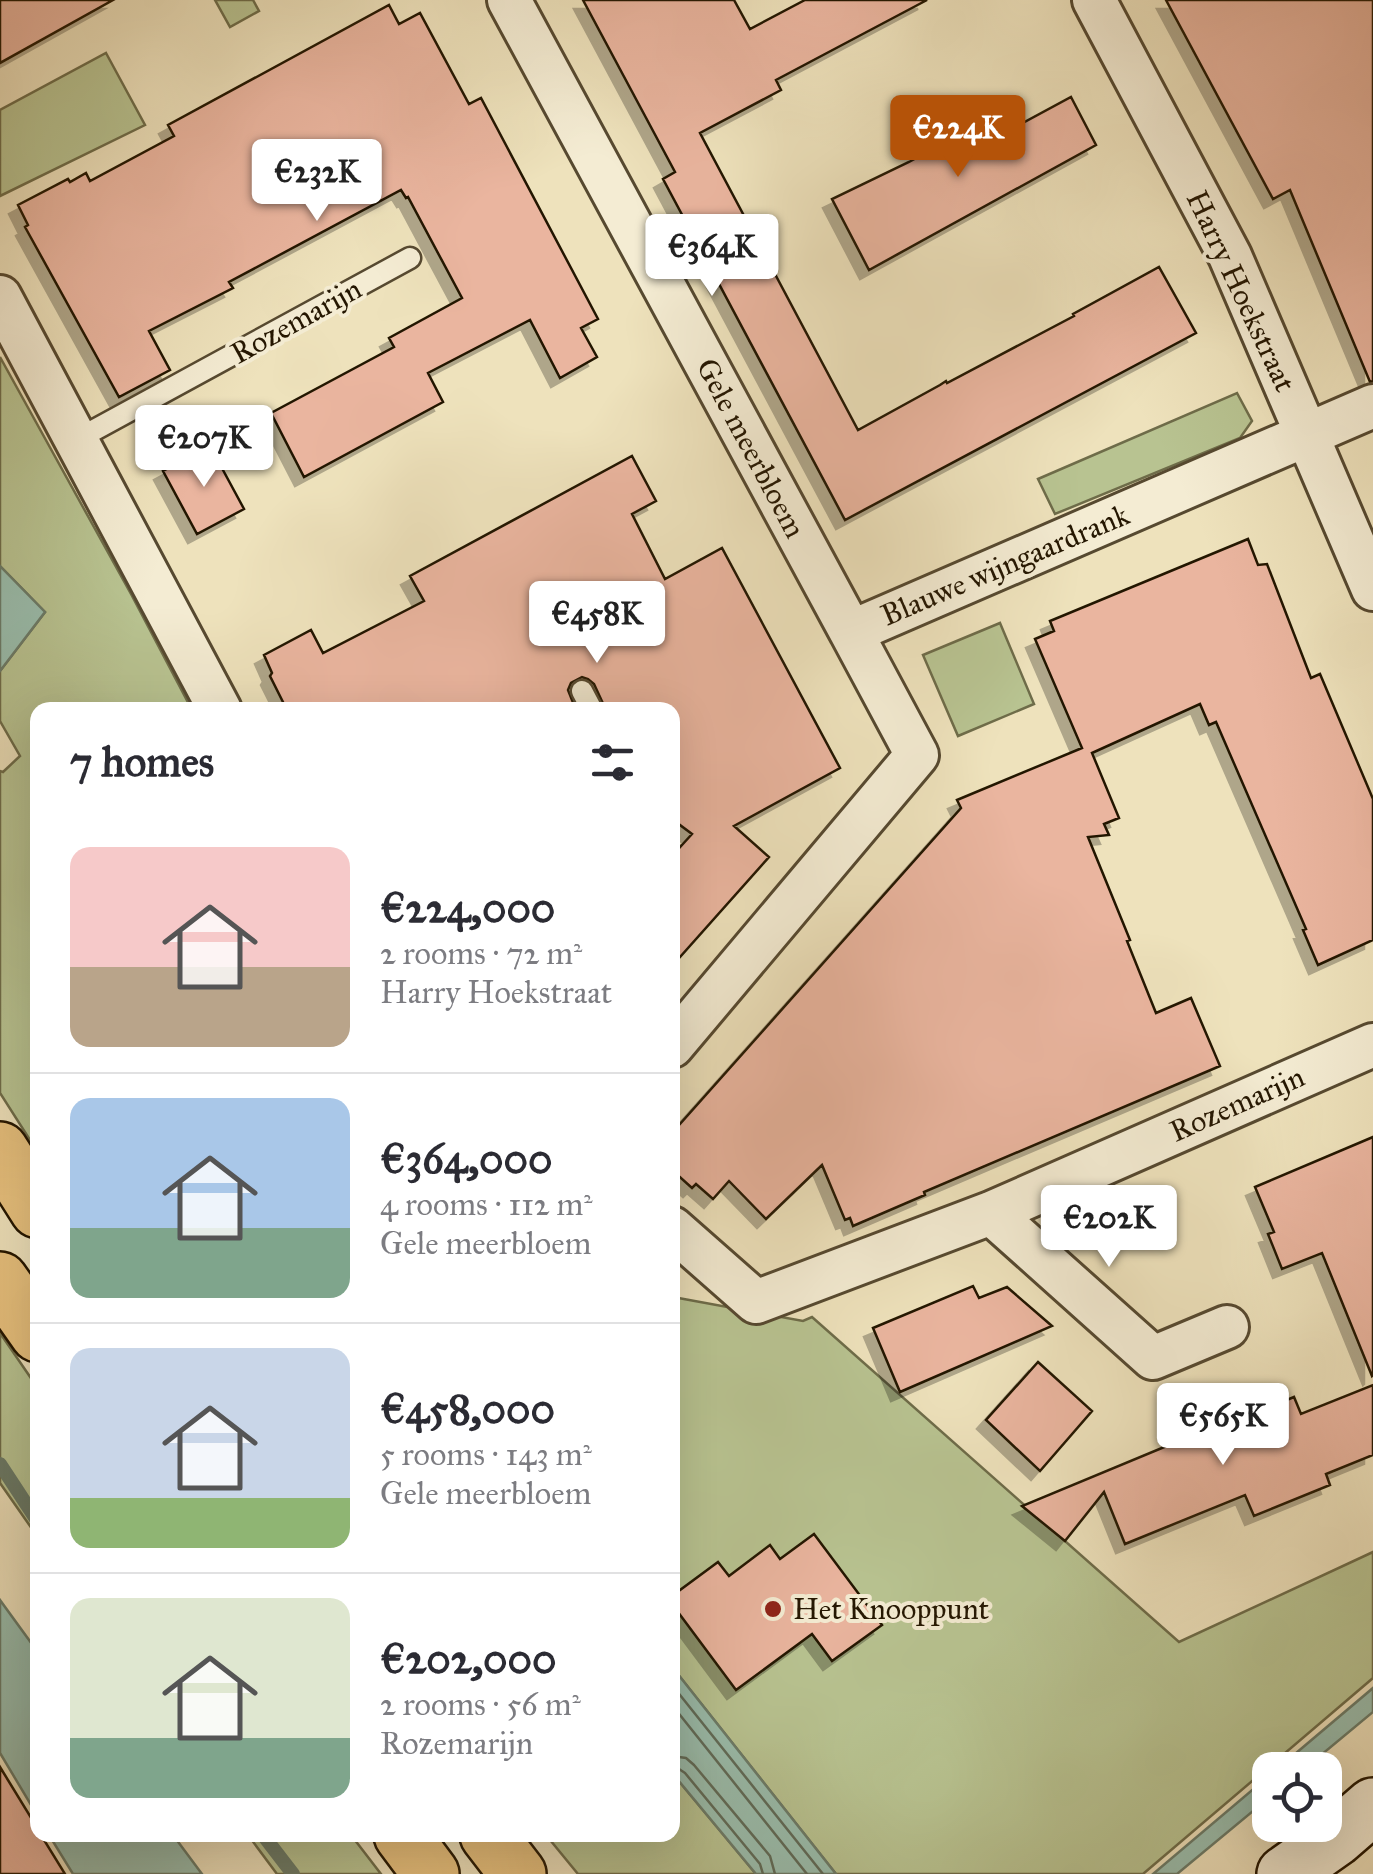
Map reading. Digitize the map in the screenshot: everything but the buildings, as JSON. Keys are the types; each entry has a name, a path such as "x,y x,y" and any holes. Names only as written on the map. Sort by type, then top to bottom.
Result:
{"main road":[{"path":"0,1150 30,1197"},
{"path":"0,1280 30,1323"},
{"path":"1284,1874 1373,1806"},
{"path":"407,1842 431,1874"},
{"path":"493,1842 518,1874"},
{"path":"1349,1874 1373,1855"}],"street":[{"name":"Gele meerbloem","path":"510,0 851,632"},
{"name":"Harry Hoekstraat","path":"1094,0 1230,256 1373,590"},
{"path":"0,297 216,702"},
{"name":"Blauwe wijngaardrank","path":"680,1036 917,755 851,632 1373,406"},
{"name":"Rozemarijn","path":"680,1235 756,1302 991,1212 1373,1044"},
{"path":"991,1212 1153,1358 1228,1327"}],"lane":[{"name":"Rozemarijn","path":"76,440 410,258"}],"shaded area":[{"path":"215,0 253,0 259,11 230,27"},
{"path":"106,53 145,125 0,196 0,110"},
{"path":"0,357 188,702 30,702 30,1140 0,1093 0,771 20,756 0,721 0,671 45,612 0,566"},
{"path":"1237,393 1252,421 1240,438 1055,514 1038,479"},
{"path":"1000,623 1034,704 958,736 923,655"},
{"path":"680,1298 803,1321 812,1317 1179,1642 1373,1552 1373,1678 1286,1752 1252,1752 1252,1781 1143,1874 836,1874 680,1677"},
{"path":"0,1333 30,1377 30,1526 0,1483"},
{"path":"680,1782 756,1874 578,1874 552,1842 680,1842"},
{"path":"253,1842 356,1842 381,1874 277,1874"}],"water":[{"path":"0,566 45,612 0,671"},
{"path":"0,1600 30,1641 30,1803 0,1753"},
{"path":"680,1677 836,1874 756,1874 680,1782"},
{"path":"1373,1688 1373,1712 1325,1752 1297,1752"},
{"path":"1252,1790 1252,1812 1177,1874 1153,1874"},
{"path":"53,1842 178,1842 202,1874 73,1874"}],"waterway":[{"path":"0,1464 30,1510"},
{"path":"268,1842 293,1874"}],"place":[{"name":"Het Knooppunt","path":"773,1609"}]}
